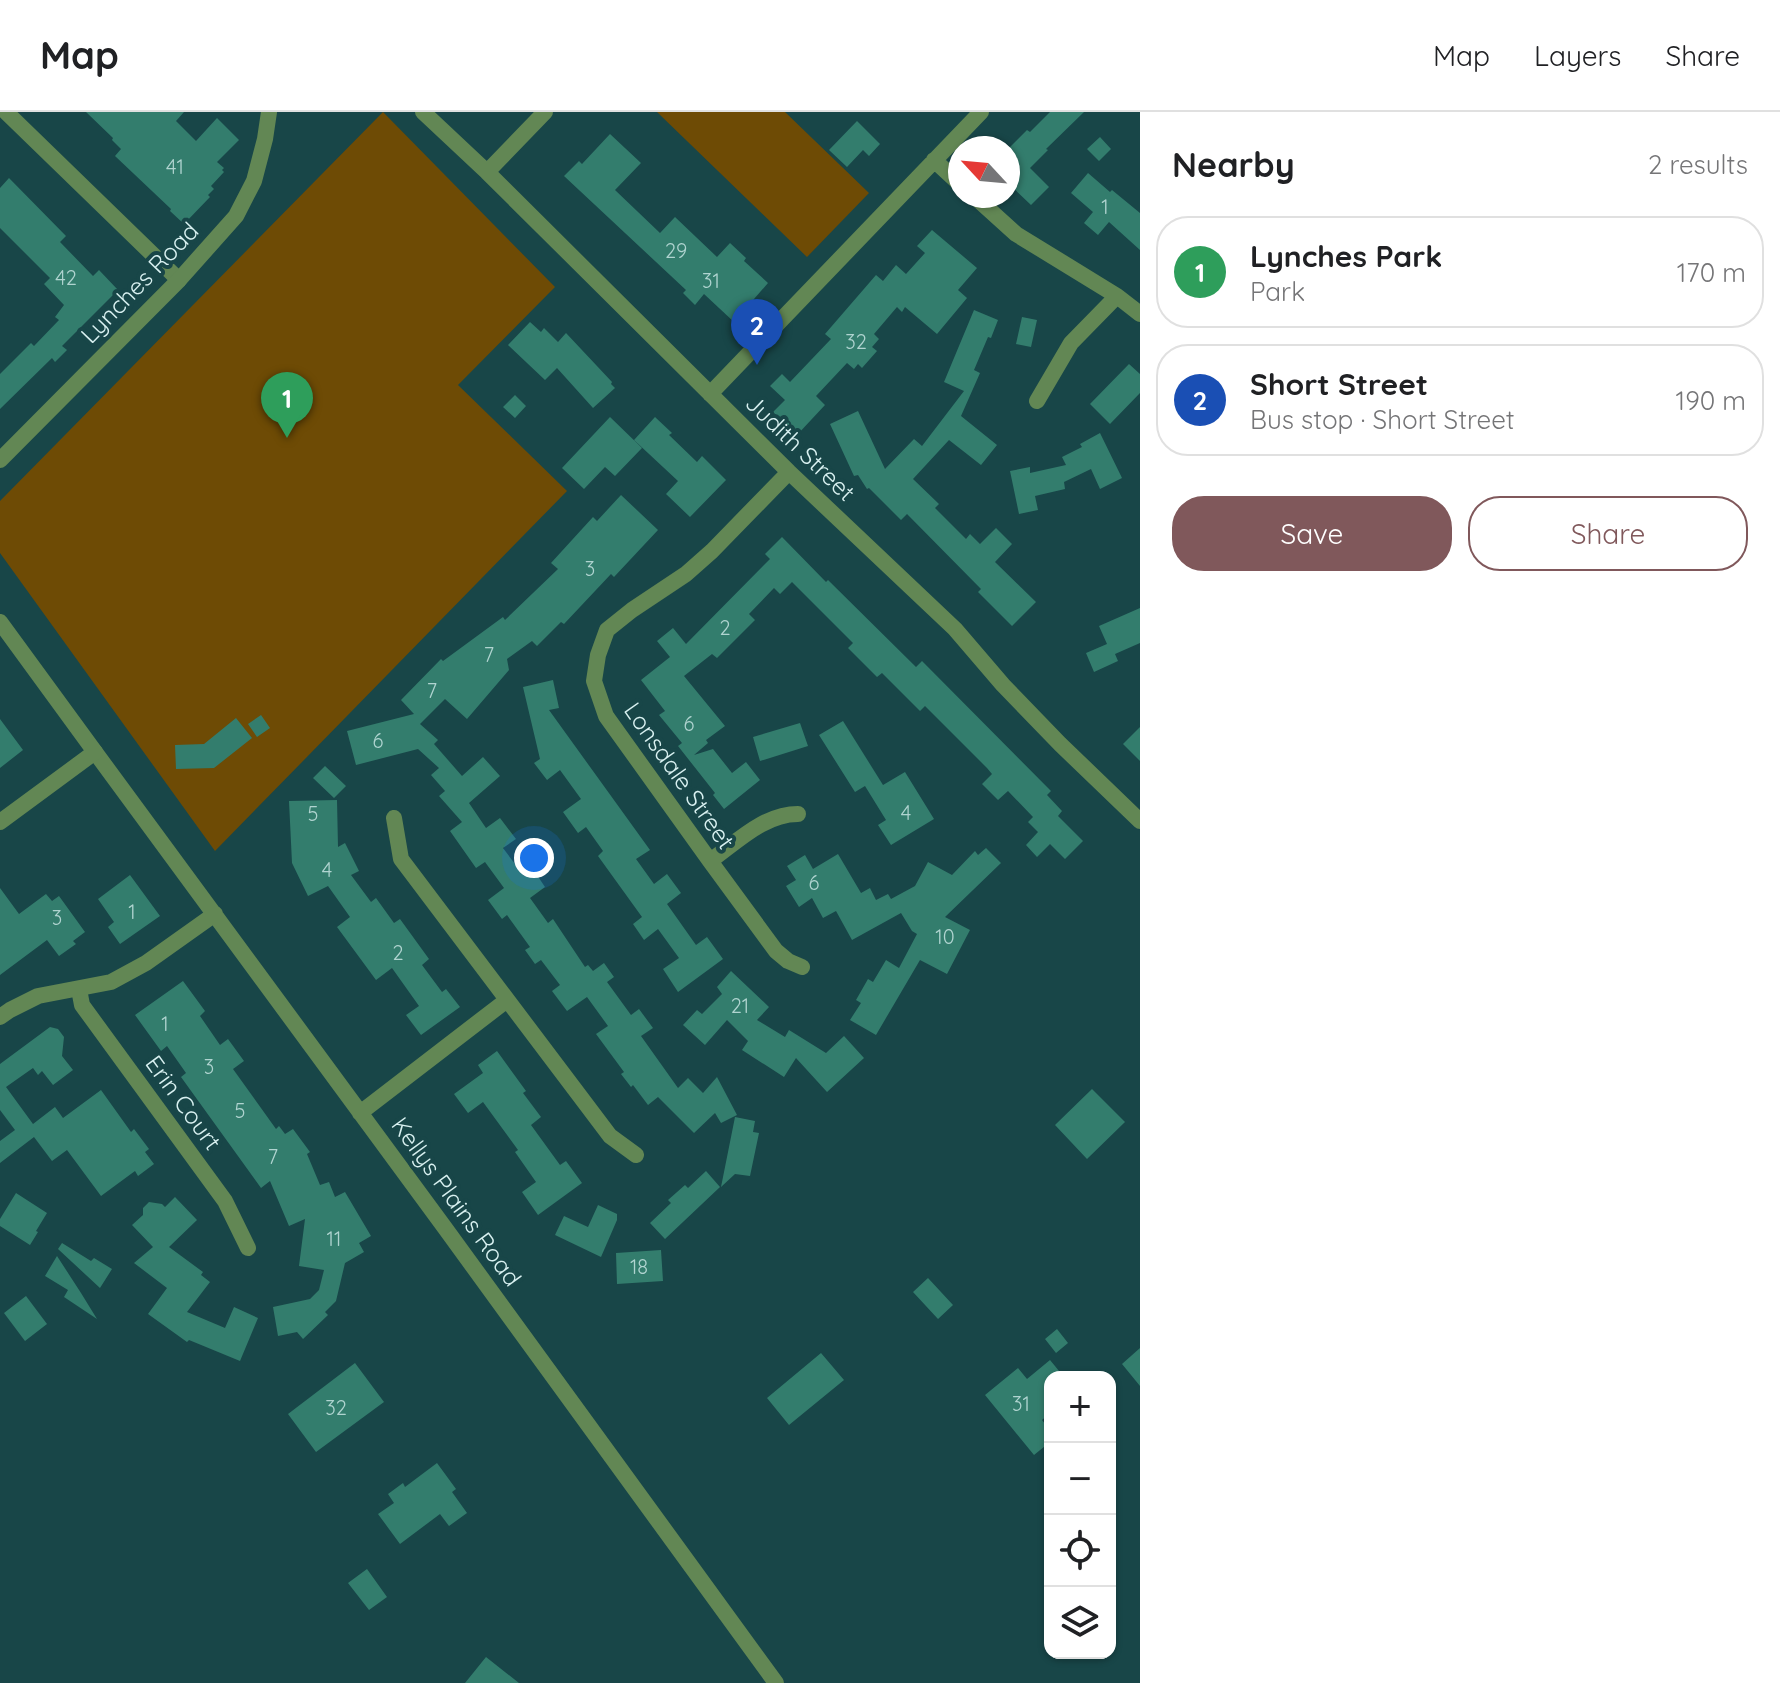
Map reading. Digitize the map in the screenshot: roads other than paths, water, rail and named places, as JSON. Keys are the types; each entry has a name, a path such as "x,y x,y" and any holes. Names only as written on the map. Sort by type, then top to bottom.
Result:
{"street":[{"path":"6,112 179,280"},
{"name":"Lynches Road","path":"0,460 179,280 236,216 254,181 269,112"},
{"name":"Judith Street","path":"423,112 789,472 955,629 1003,685 1140,821"},
{"path":"487,172 545,112"},
{"path":"710,394 981,112"},
{"path":"934,160 948,173"},
{"path":"987,208 1016,234 1117,296 1140,314"},
{"path":"1037,401 1071,343 1117,296"},
{"name":"Lonsdale Street","path":"789,472 686,574 607,630 598,655 594,681 606,716 710,861 776,951 802,967"},
{"name":"Kellys Plains Road","path":"0,622 776,1683"},
{"path":"0,822 95,752"},
{"path":"710,861 767,821 783,814 798,814"},
{"path":"394,818 401,859 610,1136 636,1155"},
{"path":"0,1017 38,996 111,982 146,963 215,914"},
{"name":"Erin Court","path":"79,989 82,1005 225,1201 248,1248"},
{"path":"360,1113 507,1000"}],"place":[{"name":"Short Street","path":"757,365"},
{"name":"Lynches Park","path":"287,438"}]}
